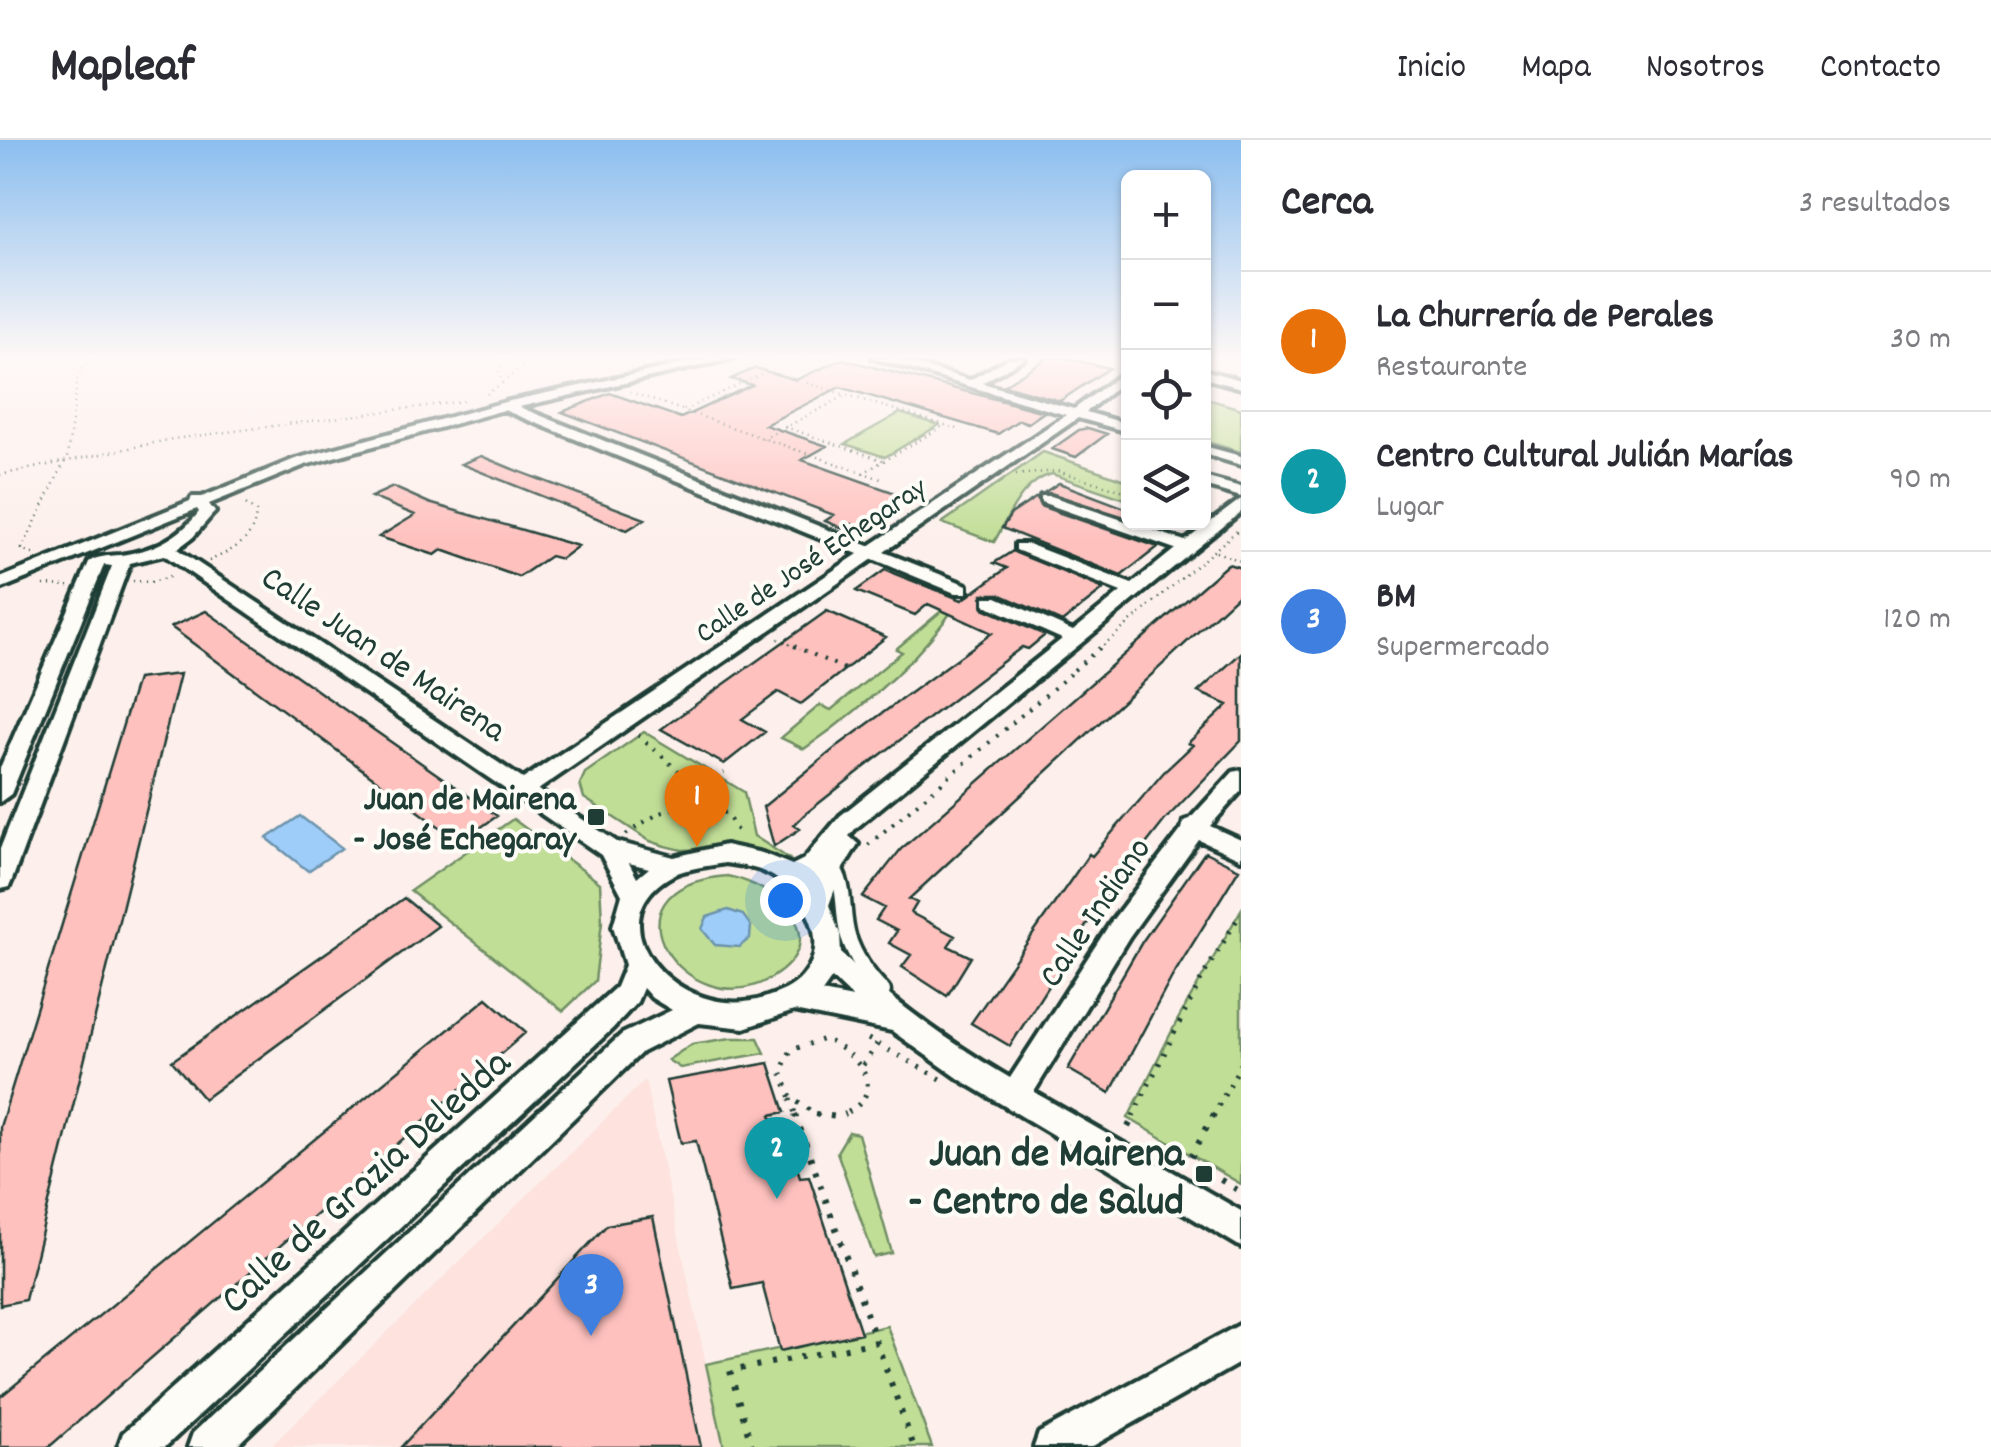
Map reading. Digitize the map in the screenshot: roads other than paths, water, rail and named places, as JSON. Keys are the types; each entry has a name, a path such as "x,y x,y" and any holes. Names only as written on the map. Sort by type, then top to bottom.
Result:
{"street":[{"path":"0,584 198,500 300,462 444,419"},
{"path":"544,419 961,588"},
{"name":"Calle de José Echegaray","path":"522,790 1067,419"},
{"path":"1211,452 1241,461"},
{"path":"1211,483 1241,492"},
{"path":"1046,498 1186,548"},
{"path":"58,559 124,560 168,550 196,528 206,512 198,500"},
{"path":"791,876 814,865 848,822 1241,504"},
{"path":"818,904 840,849 1068,667 1241,516"},
{"path":"1022,546 1132,590"},
{"name":"Calle Juan de Mairena","path":"168,550 610,849 669,864"},
{"path":"0,880 124,560"},
{"path":"0,794 96,562"},
{"path":"991,601 1074,638"},
{"name":"Calle Indiano","path":"1016,1095 1109,944 1192,827 1241,777"},
{"path":"1192,827 1241,850"},
{"name":"Calle Juan de Mairena","path":"610,849 634,895"},
{"path":"725,854 754,858 791,876 818,904 830,936 828,958 814,984 794,1000 765,1012 732,1015 698,1010 672,999 637,968 626,940 625,917 634,895 669,864 696,856 725,854"},
{"path":"828,958 888,1034"},
{"name":"Calle de Grazia Deledda","path":"137,1447 603,1020 627,994 637,968"},
{"path":"794,1000 842,1006 888,1034 956,1058 1191,1196 1241,1230"},
{"path":"207,1447 632,1043 698,1010"},
{"path":"1053,1447 1241,1342"}],"lane":[{"path":"831,866 840,875 842,927 852,952 872,981 956,1058"}],"water":[{"path":"300,816 342,848 308,871 267,838"},
{"path":"728,910 743,915 751,926 750,938 739,947 715,945 702,929 707,917"}],"place":[{"name":"Juan de Mairena - José Echegaray","path":"596,817"},
{"name":"La Churrería de Perales","path":"697,847"},
{"name":"Juan de Mairena - Centro de Salud","path":"1204,1174"},
{"name":"Centro Cultural Julián Marías","path":"777,1199"},
{"name":"BM","path":"591,1336"}]}
